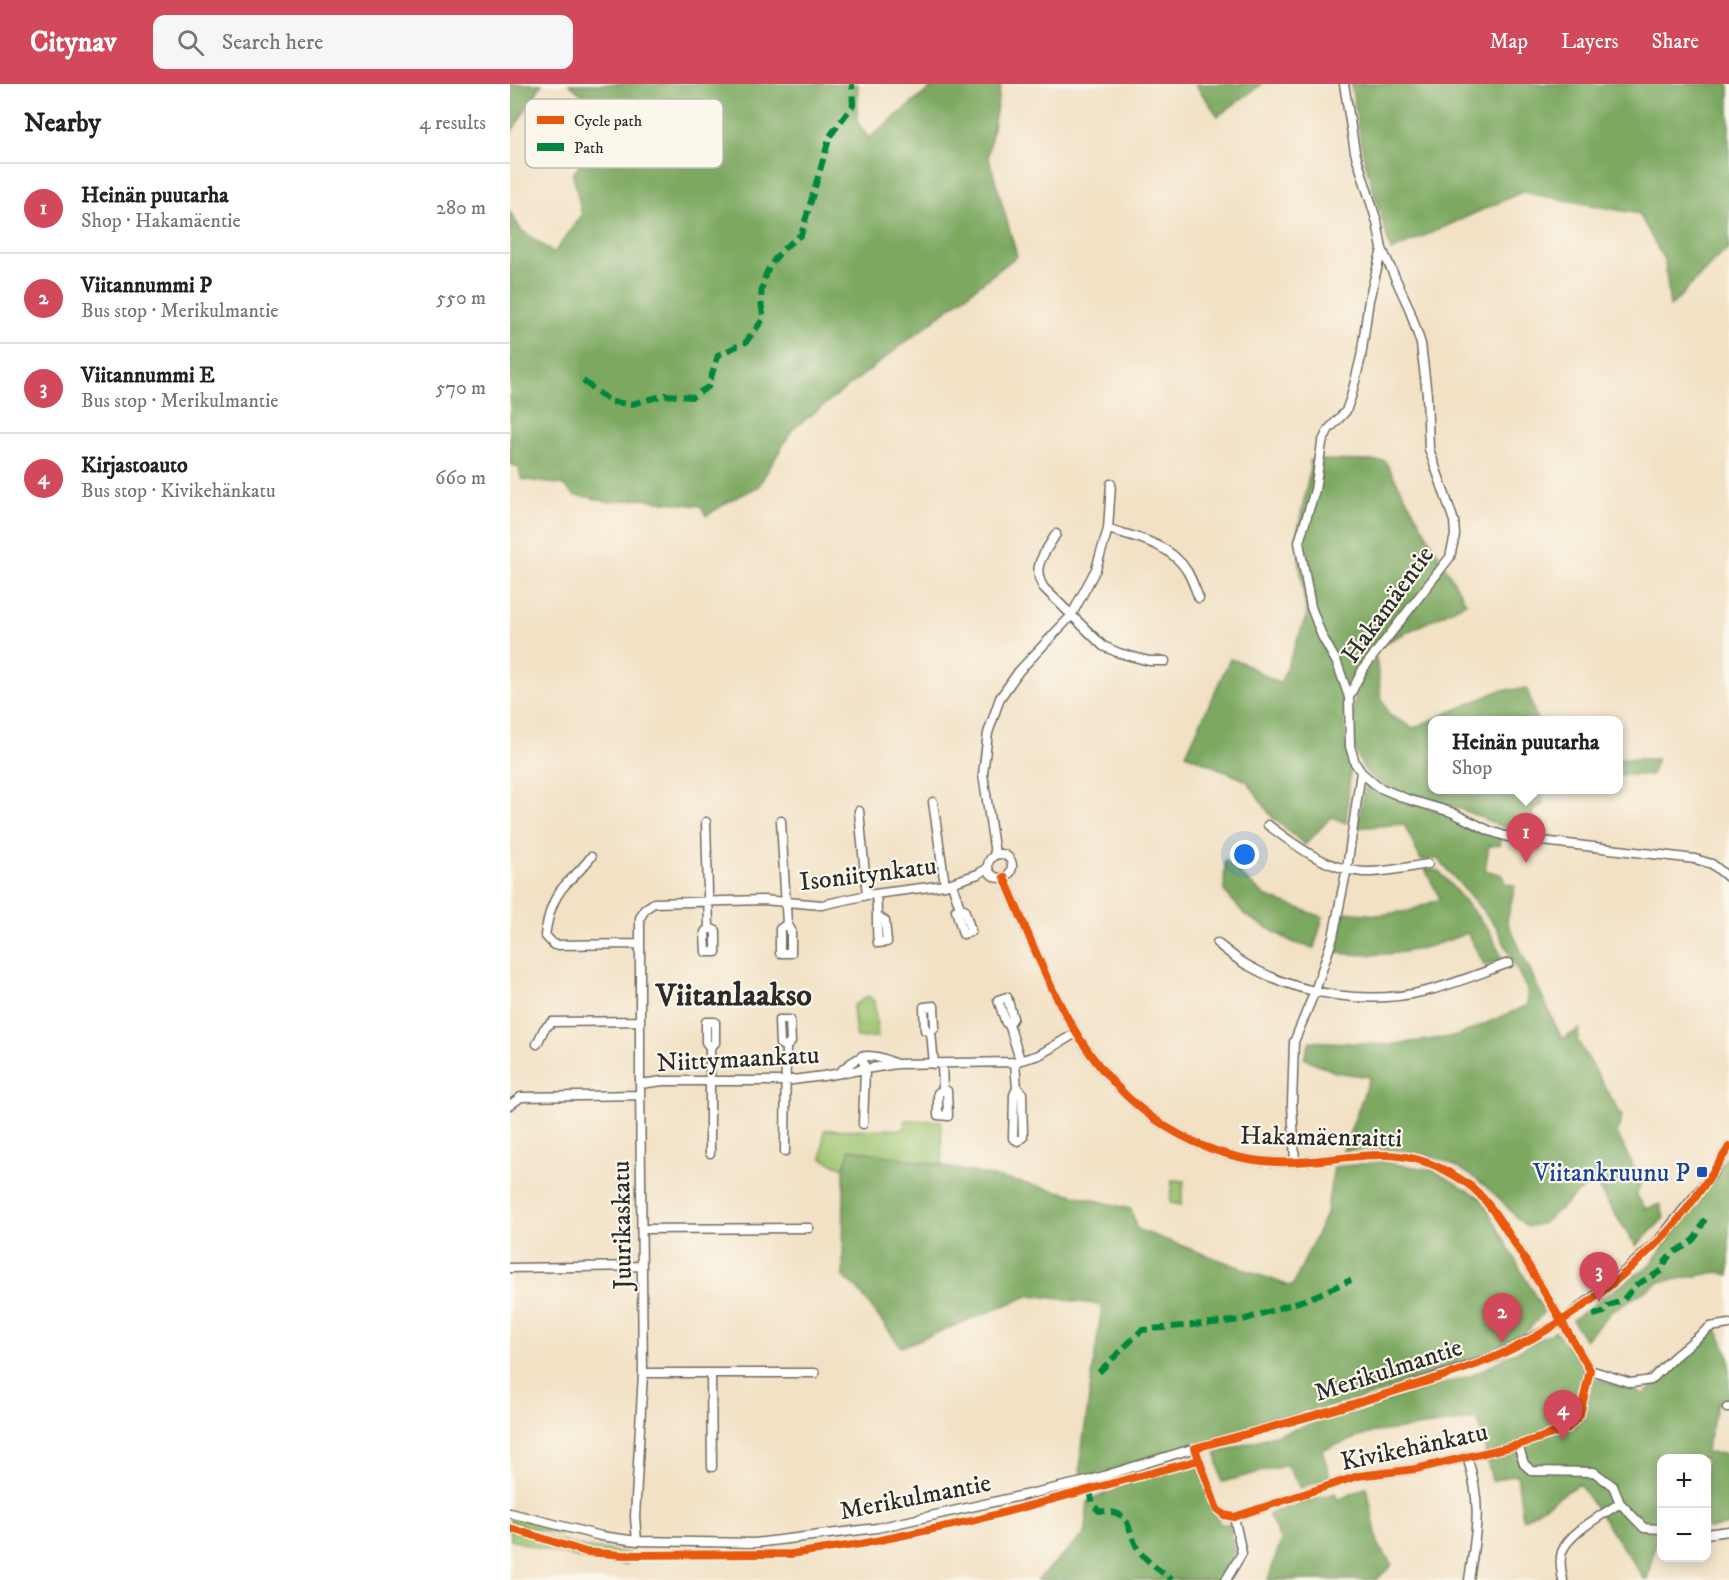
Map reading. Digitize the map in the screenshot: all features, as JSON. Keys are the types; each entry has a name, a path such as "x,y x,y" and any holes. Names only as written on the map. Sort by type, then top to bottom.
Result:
{"street":[{"name":"Hakamäentie","path":"1344,84 1355,152 1377,222 1382,249 1409,308 1421,344 1427,395 1429,449 1454,520 1455,535 1450,557 1363,669 1349,697 1350,746 1355,763 1361,772"},
{"path":"1349,697 1337,663 1322,636 1311,607 1299,542 1315,490 1322,443 1328,430 1346,411 1351,397 1369,300 1382,249"},
{"path":"995,854 983,774 988,734 1000,698 1019,671 1071,615 1096,569 1108,529 1111,484"},
{"path":"1108,529 1159,546 1179,561 1188,573 1199,598"},
{"path":"1056,534 1040,560 1037,578 1044,588 1103,646 1149,661 1165,661"},
{"path":"1295,1162 1292,1104 1294,1042 1315,991 1333,937 1347,868 1361,772"},
{"path":"1361,772 1378,787 1407,799 1451,812 1508,837 1695,859 1712,864 1729,878"},
{"path":"933,802 949,885 960,908"},
{"path":"860,811 872,894 879,917"},
{"path":"781,821 787,924"},
{"path":"706,822 709,927"},
{"path":"1268,825 1302,850 1335,866 1364,872 1428,864"},
{"path":"995,854 1006,855 1011,861 1010,873 1004,877 992,875 988,868 989,860 995,854"},
{"path":"591,856 579,873 563,887 549,912 545,935 554,945 640,944"},
{"name":"Isoniitynkatu","path":"645,909 654,903 709,901 763,900 822,905 872,894 949,885 988,868"},
{"name":"Hakamäenraitti","path":"1004,877 1053,990 1076,1033 1103,1073 1121,1092 1162,1125 1202,1145 1235,1157 1256,1161 1295,1162 1376,1154 1408,1156 1435,1165 1471,1186 1499,1219 1548,1296 1561,1322"},
{"name":"Juurikaskatu","path":"637,1540 635,1518 644,1373 640,918 645,909"},
{"path":"1217,943 1245,964 1276,980 1338,996 1385,998 1430,990 1509,963"},
{"path":"537,1044 544,1029 552,1022 640,1021"},
{"path":"1009,1024 1018,1061 1017,1088 1014,1095 1018,1116"},
{"path":"931,1032 943,1090"},
{"name":"Niittymaankatu","path":"640,1084 663,1081 785,1081 896,1064 1018,1061 1039,1055 1076,1033"},
{"path":"710,1047 710,1153"},
{"path":"785,1150 786,1047"},
{"name":"Niittymaankatu","path":"839,1073 849,1063 870,1054 896,1064"},
{"path":"862,1056 865,1070 863,1124"},
{"path":"510,1105 521,1097 640,1095"},
{"name":"Merikulmantie","path":"510,1513 601,1536 637,1540 755,1543 877,1528 1088,1481 1195,1448 1360,1402 1496,1357 1561,1322 1617,1278 1658,1241 1711,1176 1729,1147"},
{"path":"643,1229 809,1228"},
{"path":"510,1268 642,1266"},
{"path":"1561,1322 1590,1370 1631,1383 1651,1380 1710,1327 1729,1324"},
{"name":"Kivikehänkatu","path":"1234,1517 1358,1476 1416,1469 1518,1445 1567,1428 1580,1415 1590,1370"},
{"path":"644,1373 815,1373"},
{"path":"711,1373 712,1467"},
{"path":"1518,1445 1524,1464 1532,1471 1594,1472 1613,1486 1620,1503 1644,1528 1657,1529"},
{"path":"1195,1448 1217,1509 1224,1515 1234,1517 1242,1553 1226,1580"},
{"path":"1467,1457 1474,1479 1478,1519 1469,1580"},
{"path":"1563,1580 1560,1566 1562,1551 1570,1537 1620,1503"},
{"path":"1711,1533 1729,1530"}],"green space":[{"path":"510,84 542,84 532,99 525,99 525,111 510,134"},
{"path":"569,84 858,84 857,122 869,138 936,84 1001,84 988,155 1017,256 792,430 758,487 729,501 706,516 701,506 641,499 607,502 575,496 564,485 521,479 519,467 510,464 510,212 521,230 554,253 582,215 573,174 578,168 723,168 723,99 587,99"},
{"path":"1195,84 1262,84 1218,116"},
{"path":"1351,84 1729,84 1729,249 1715,260 1670,307 1665,262 1639,214 1522,192 1391,251 1363,155"},
{"path":"1310,460 1385,461 1466,603 1373,649 1343,687 1344,722 1350,774 1346,823 1331,817 1305,845 1272,817 1247,781 1186,754 1230,659 1241,662 1280,684 1307,615 1297,535"},
{"path":"1376,658 1381,696 1389,715 1413,728 1428,722 1428,794 1543,794 1543,804 1534,811 1529,836 1452,806 1395,791 1378,782 1368,773 1356,751 1352,724 1355,698 1366,671"},
{"path":"1527,689 1536,716 1441,716 1501,690"},
{"path":"1623,759 1657,759 1651,775 1623,775"},
{"path":"1366,782 1377,791 1450,815 1502,839 1500,845 1489,846 1485,870 1503,875 1504,883 1515,886 1507,921 1562,1039 1580,1029 1577,1040 1622,1116 1617,1133 1641,1183 1636,1195 1646,1209 1660,1204 1664,1218 1636,1246 1593,1180 1543,1223 1527,1227 1477,1180 1442,1160 1424,1154 1385,1149 1343,1151 1370,1077 1335,1072 1304,1058 1310,1041 1389,1045 1457,1036 1528,1005 1527,990 1496,926 1438,859 1421,860 1404,824 1357,828"},
{"path":"1225,860 1265,896 1323,917 1314,948 1294,943 1246,916 1224,891"},
{"path":"1425,869 1439,871 1489,930 1502,958 1485,966 1467,933 1435,945 1404,952 1372,955 1337,953 1344,912 1378,915 1409,911 1440,899"},
{"path":"868,996 874,1001 878,1037 856,1038 853,1006"},
{"path":"905,1120 941,1121 942,1165 850,1149 844,1168 822,1159 824,1130 905,1129"},
{"path":"850,1149 991,1176 1131,1209 1137,1229 1292,1287 1326,1214 1334,1167 1381,1162 1433,1170 1481,1198 1544,1312 1523,1336 1380,1393 1080,1479 1081,1455 1102,1305 1031,1295 901,1347 857,1288 843,1277 844,1168"},
{"path":"1729,1154 1729,1275 1719,1272 1660,1282 1613,1310 1585,1340 1572,1320 1651,1264"},
{"path":"1172,1180 1184,1181 1181,1205 1170,1203"},
{"path":"1717,1329 1729,1357 1729,1402 1718,1403 1705,1453 1729,1454 1729,1525 1711,1528 1711,1454 1657,1454 1657,1539 1647,1580 1579,1484 1523,1520 1517,1474 1492,1481 1478,1419 1370,1433 1322,1450 1330,1477 1300,1488 1287,1465 1222,1482 1216,1453 1473,1375 1555,1331 1592,1378 1644,1394"},
{"path":"1195,1456 1220,1524 1230,1524 1234,1552 1220,1580 1037,1580 1085,1534 1088,1501"},
{"path":"1367,1487 1378,1544 1392,1565 1376,1580 1268,1580 1281,1541 1268,1514 1335,1493 1338,1500"},
{"path":"510,1516 561,1527 559,1535 510,1522"},
{"path":"510,1528 582,1547 628,1553 627,1565 580,1559 510,1540"}],"marked path":[{"path":"583,381 611,402 632,404 665,395 692,397 708,387 718,355 746,342 764,318 761,305 763,282 773,261 781,251 801,235 830,136 853,105 852,84"},
{"path":"1593,1315 1604,1312 1608,1306 1623,1300 1636,1285 1663,1270 1670,1255 1695,1238 1705,1219"},
{"path":"1099,1372 1142,1330 1243,1320 1310,1298 1351,1280"},
{"path":"1090,1490 1093,1505 1099,1511 1119,1514 1124,1518 1140,1552 1172,1580"}],"cycle path":[{"path":"1004,877 1052,989 1071,1024 1092,1057 1117,1087 1147,1113 1196,1143 1251,1160 1295,1162 1384,1155 1425,1162 1446,1171 1475,1190 1505,1227 1524,1258 1552,1306 1562,1322 1590,1370 1580,1415 1567,1429 1518,1445 1416,1469 1358,1476 1234,1517 1224,1515 1217,1509 1195,1448 1327,1412 1451,1374 1495,1357 1540,1334 1561,1321 1582,1307 1622,1276 1658,1242 1705,1184 1729,1147"},
{"path":"510,1528 586,1552 623,1555 791,1554 861,1544 972,1521 1199,1460"}],"place":[{"name":"Heinän puutarha","path":"1526,863"},
{"name":"Viitankruunu P","path":"1702,1172"},
{"name":"Viitannummi E","path":"1599,1302"},
{"name":"Viitannummi P","path":"1502,1343"},
{"name":"Kirjastoauto","path":"1563,1440"}],"district":[{"name":"Viitanlaakso","path":"734,994"}]}
